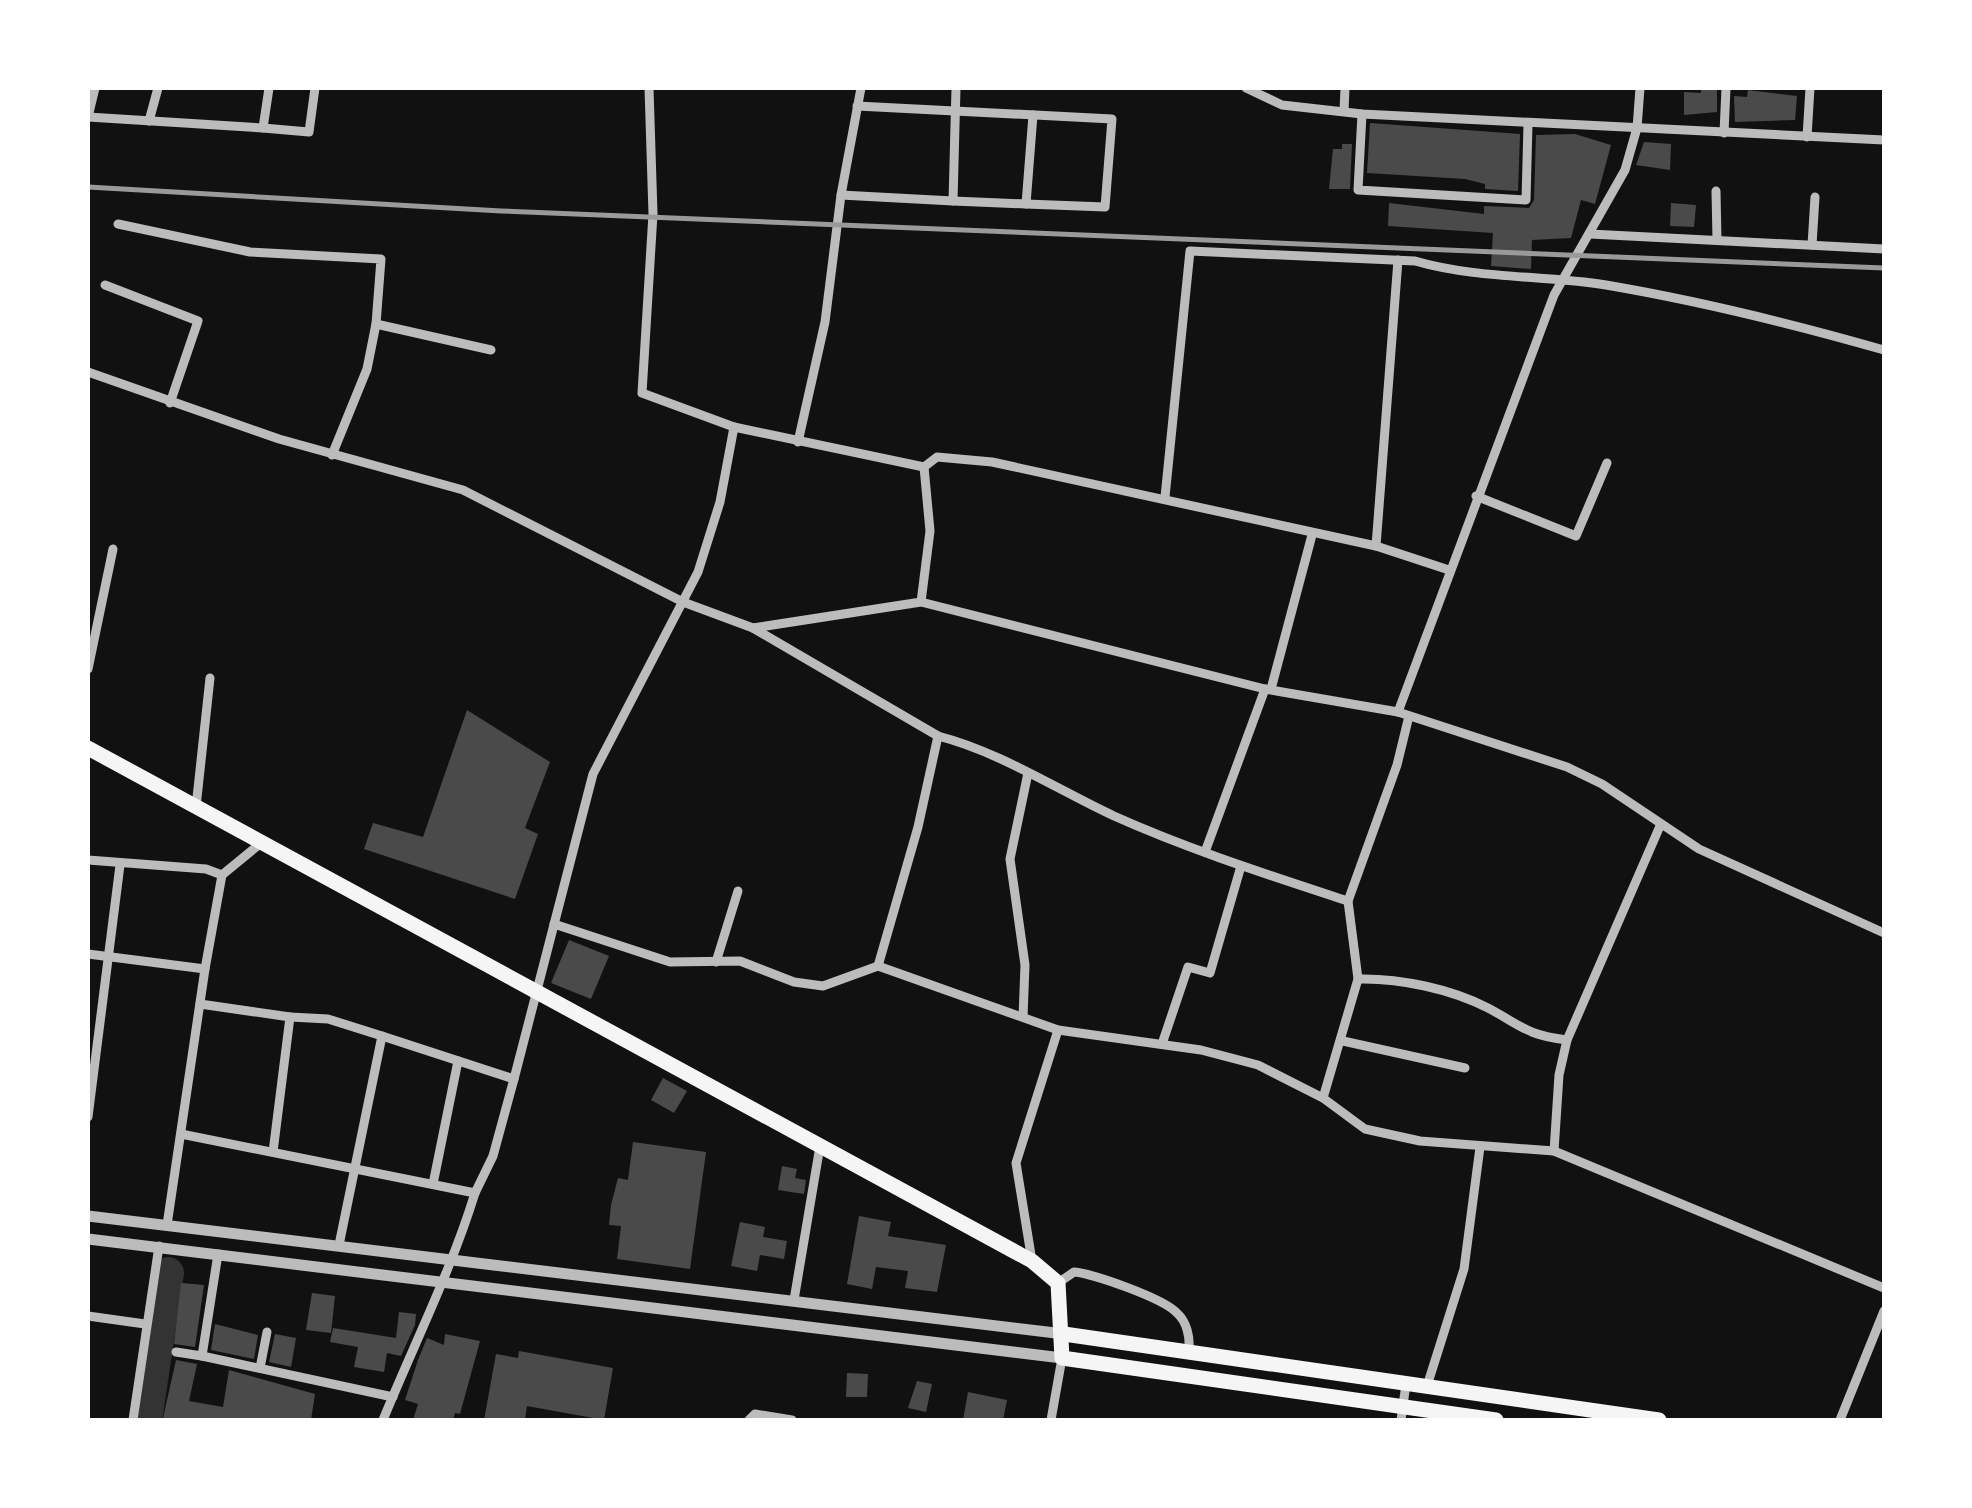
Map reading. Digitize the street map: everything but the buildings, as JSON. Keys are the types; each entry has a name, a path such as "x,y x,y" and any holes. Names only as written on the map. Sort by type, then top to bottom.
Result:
{"main road":[{"path":"88,748 1032,1261 1058,1283 1064,1334 1062,1358 1402,1414 1496,1420"},
{"path":"1064,1334 1659,1420"}],"street":[{"path":"95,88 88,117 309,132 315,88"},
{"path":"150,121 158,88"},
{"path":"262,128 269,88"},
{"path":"649,88 653,214 642,394 734,427 924,467"},
{"path":"798,442 825,322 860,88 848,88"},
{"path":"953,201 956,88"},
{"path":"1246,88 1282,105 1362,114 1884,140"},
{"path":"1344,111 1345,88"},
{"path":"1398,712 1554,295 1625,170 1637,128 1640,88"},
{"path":"1724,133 1726,88"},
{"path":"1808,137 1810,88"},
{"path":"841,195 1105,206 1112,119 857,106"},
{"path":"1362,114 1358,190 1526,200 1528,124"},
{"path":"1026,204 1033,116"},
{"path":"1716,191 1717,240"},
{"path":"1812,245 1815,197"},
{"path":"118,224 250,252 380,259 376,324 367,370 332,455"},
{"path":"1590,234 1884,249"},
{"path":"1165,497 1190,251 1398,260 1446,270 1564,280 1772,319 1884,350"},
{"path":"1376,546 1398,260"},
{"path":"105,285 198,320 170,403"},
{"path":"376,324 491,350"},
{"path":"88,372 332,455 463,490 683,602 754,628 938,736 969,744 1115,816 1240,866 1348,901"},
{"path":"383,1420 455,1258 475,1192 494,1156 593,774 698,572 720,502 734,427"},
{"path":"924,467 937,456 953,456 1165,497 1312,536 1376,546 1449,570"},
{"path":"1476,496 1576,536 1607,463"},
{"path":"921,602 930,530 924,467"},
{"path":"1206,852 1268,689 1312,536"},
{"path":"88,669 113,549"},
{"path":"754,628 921,602 1268,689 1398,712 1567,767 1602,784 1699,850 1884,933"},
{"path":"196,808 210,678"},
{"path":"1322,1098 1358,979 1348,901 1397,765 1409,716"},
{"path":"878,966 918,826 938,736"},
{"path":"1022,1016 1025,965 1010,859 1028,773"},
{"path":"1554,1152 1567,1040 1660,826"},
{"path":"167,1225 222,875 261,843"},
{"path":"88,860 206,869 222,875"},
{"path":"88,1117 120,865"},
{"path":"1162,1044 1188,967 1210,974 1240,866"},
{"path":"716,962 738,890"},
{"path":"554,924 670,962 740,961 794,982 823,986 878,966 1058,1030 1162,1044 1258,1065 1322,1098 1366,1129 1480,1146 1554,1152 1884,1288"},
{"path":"88,954 205,969"},
{"path":"1358,979 1386,978 1468,1000 1532,1035 1567,1040"},
{"path":"200,1004 328,1019 514,1079"},
{"path":"273,1152 290,1017"},
{"path":"1032,1261 1016,1162 1058,1030"},
{"path":"339,1245 382,1036"},
{"path":"1342,1041 1465,1068"},
{"path":"432,1184 458,1061"},
{"path":"181,1134 475,1192"},
{"path":"794,1300 820,1146"},
{"path":"1428,1386 1464,1268 1480,1146"},
{"path":"88,1215 1064,1334"},
{"path":"88,1239 1062,1358 1051,1420"},
{"path":"133,1420 159,1246"},
{"path":"202,1356 218,1254"},
{"path":"1058,1283 1074,1272 1091,1274 1177,1312 1190,1336 1189,1350"},
{"path":"1840,1420 1884,1311"},
{"path":"88,1316 145,1324"},
{"path":"260,1368 266,1332"},
{"path":"176,1352 393,1397"},
{"path":"1402,1414 1406,1383"},
{"path":"748,1420 754,1414 792,1420"}],"waterway":[{"path":"146,1420 168,1273"}],"railway":[{"path":"88,187 501,211 1884,268"}]}
